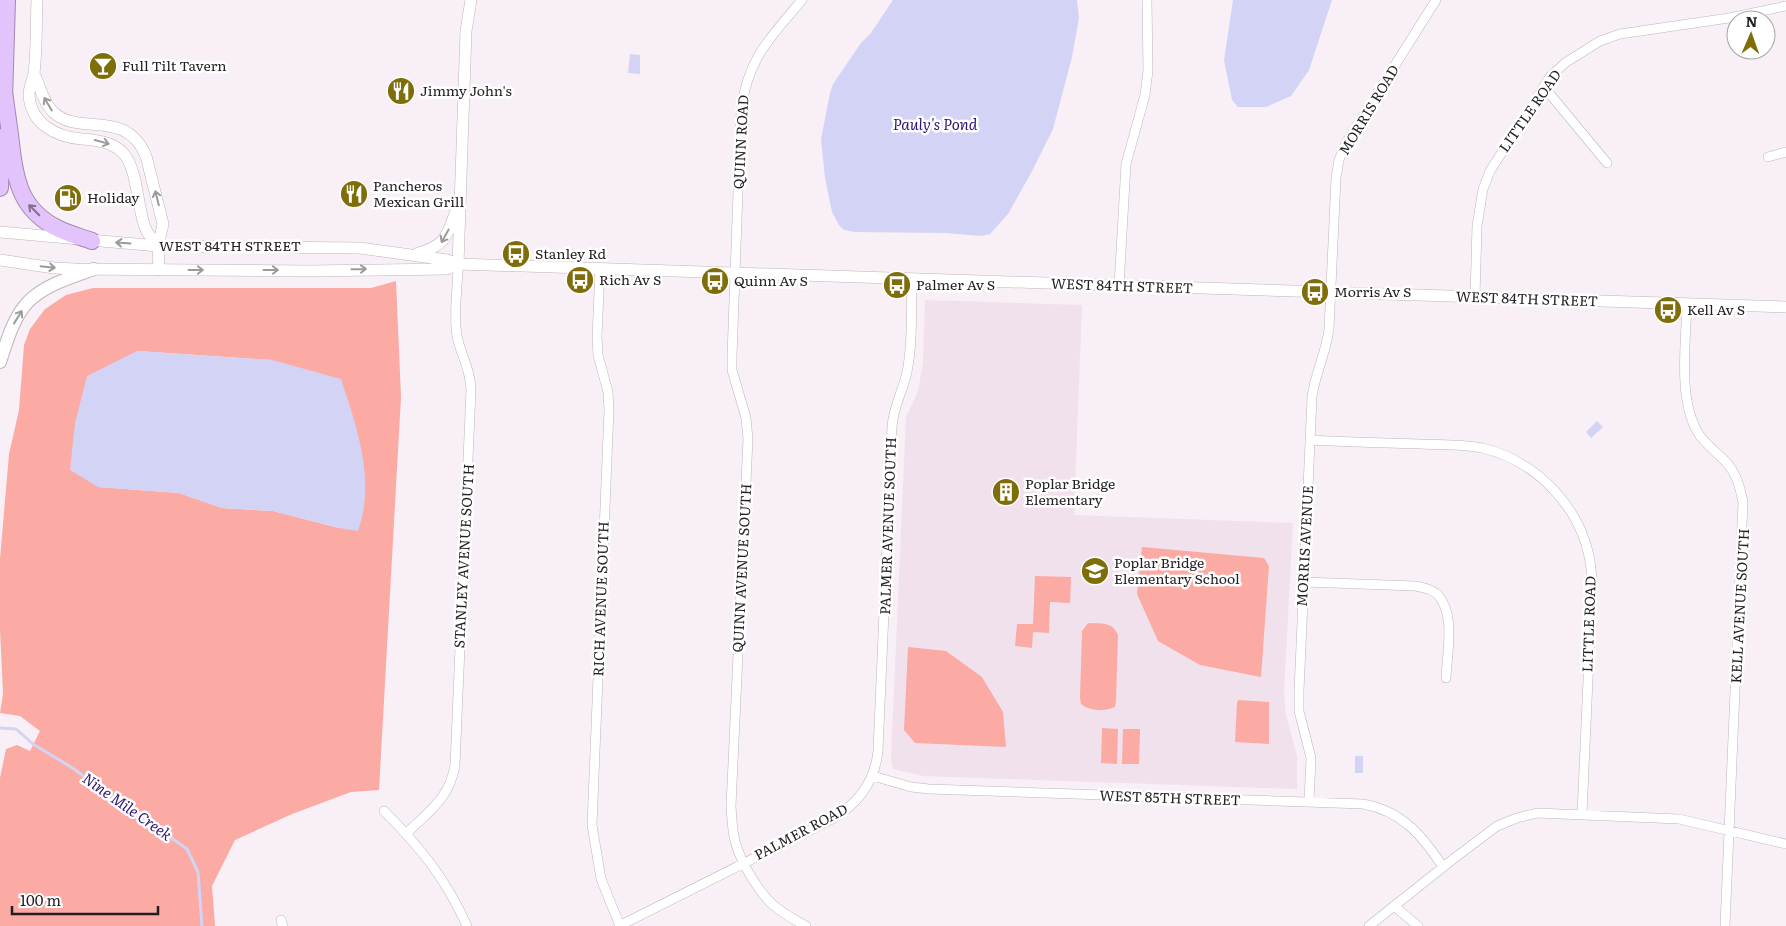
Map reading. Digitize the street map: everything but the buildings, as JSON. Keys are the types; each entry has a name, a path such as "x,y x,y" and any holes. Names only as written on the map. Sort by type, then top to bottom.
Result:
{"highway":[{"path":"0,188 7,0"},
{"path":"4,90 14,172 19,189 28,205 58,229 92,241"}],"main road":[{"path":"0,362 13,326 28,302 52,286 94,269"}],"street":[{"path":"37,0 34,74 29,93 31,107 36,118 46,128 57,134 69,138 105,142 123,152 128,160 133,177 145,228 158,246"},
{"path":"458,264 466,31 471,0"},
{"name":"QUINN ROAD","path":"735,273 744,91 758,54 802,0"},
{"path":"1119,286 1126,164 1131,140 1145,95 1148,71 1147,0"},
{"name":"MORRIS ROAD","path":"1332,292 1336,178 1339,160 1346,143 1436,0"},
{"name":"LITTLE ROAD","path":"1475,297 1476,226 1483,189 1499,155 1550,77 1582,50 1600,40 1620,34 1729,18 1786,6"},
{"path":"34,74 46,103 60,117 70,121 118,129 128,133 142,148 146,156 163,224 158,246 159,270"},
{"path":"1544,87 1607,163"},
{"path":"1768,157 1786,152"},
{"path":"414,255 432,249 442,242 460,200"},
{"name":"WEST 84TH STREET","path":"0,232 158,246 312,246 360,248 447,260 458,264 1786,307"},
{"name":"WEST 84TH STREET","path":"0,260 54,268 159,270 310,271 446,269 458,264"},
{"name":"STANLEY AVENUE SOUTH","path":"407,833 446,793 453,779 455,765 472,389 469,368 457,335 458,264"},
{"name":"RICH AVENUE SOUTH","path":"600,269 598,355 608,392 609,410 592,825 601,879 620,926"},
{"name":"QUINN AVENUE SOUTH","path":"735,273 732,370 746,418 748,439 731,806 732,827 735,843 756,884 770,902 788,916 806,926"},
{"name":"PALMER AVENUE SOUTH","path":"873,776 878,751 892,427 893,416 904,383 909,358 912,279"},
{"name":"MORRIS AVENUE","path":"1309,802 1311,758 1299,711 1298,691 1314,380 1327,347 1332,292"},
{"name":"KELL AVENUE SOUTH","path":"1687,304 1686,402 1692,420 1701,437 1727,463 1734,474 1740,487 1743,502 1726,926"},
{"name":"LITTLE ROAD","path":"1310,440 1482,448 1527,466 1562,499 1576,520 1591,566 1592,590 1582,814"},
{"path":"1304,582 1415,586 1436,593 1448,617 1446,678"},
{"name":"PALMER ROAD","path":"620,926 846,810 866,788 873,776"},
{"name":"WEST 85TH STREET","path":"873,776 911,787 929,789 1363,804 1392,812 1404,820 1444,867"},
{"path":"384,811 421,849 441,877 468,926"},
{"path":"1369,926 1497,826 1537,813 1679,819 1786,844"},
{"path":"1394,906 1418,926"}],"shaded area":[{"path":"396,281 401,397 379,790 351,792 292,814 235,840 212,886 215,926 0,926 0,778 6,749 17,745 30,751 40,731 20,716 0,713 3,694 0,629 0,559 9,454 19,410 24,345 30,329 45,309 66,295 93,288 371,288","holes":["137,351 272,360 339,528 273,511 222,508 179,493 98,487"]},
{"name":"Poplar Bridge Elementary School","path":"925,300 1082,305 1074,515 1293,523 1284,694 1286,715 1297,756 1297,789 923,776 893,769 891,758 906,417 918,391 923,363"},
{"path":"1142,547 1264,558 1269,566 1261,677 1200,665 1158,641 1137,594"},
{"path":"1035,576 1071,577 1070,603 1050,602 1049,633 1033,632 1032,648 1015,646 1017,624 1033,624"},
{"path":"1088,623 1109,625 1113,627 1118,635 1116,700 1115,707 1111,709 1093,709 1081,704 1082,631"},
{"path":"908,647 946,651 982,677 1003,712 1006,747 915,743 904,730"},
{"path":"1238,700 1269,702 1269,744 1235,742"},
{"path":"1102,728 1118,729 1117,764 1101,763"},
{"path":"1123,729 1140,729 1139,764 1122,764"}],"water":[{"name":"Pauly's Pond","path":"893,0 1077,0 1079,18 1072,57 1053,129 1008,214 990,234 982,236 945,233 855,232 844,230 832,212 825,178 821,139 830,93 833,84"},
{"path":"1233,0 1332,0 1309,70 1291,96 1266,107 1238,107 1232,100 1224,60"},
{"path":"630,54 640,55 640,74 628,73"},
{"path":"137,351 272,360 341,379 358,435 365,473 363,512 358,531 273,511 222,508 179,493 98,487 70,470 75,423 87,376"},
{"path":"1597,421 1603,427 1591,438 1586,432"},
{"path":"1355,756 1363,756 1363,773 1355,773"}],"waterway":[{"name":"Nine Mile Creek","path":"0,728 16,729 33,744 71,767 187,849 198,872 202,926"}],"place":[{"name":"Full Tilt Tavern","path":"103,66"},
{"name":"Jimmy John's","path":"401,91"},
{"name":"Pancheros Mexican Grill","path":"354,194"},
{"name":"Holiday","path":"68,198"},
{"name":"Stanley Rd","path":"516,254"},
{"name":"Rich Av S","path":"580,280"},
{"name":"Quinn Av S","path":"715,281"},
{"name":"Palmer Av S","path":"897,285"},
{"name":"Morris Av S","path":"1315,292"},
{"name":"Kell Av S","path":"1668,310"},
{"name":"Poplar Bridge Elementary","path":"1006,492"},
{"name":"Poplar Bridge Elementary School","path":"1095,571"}]}
